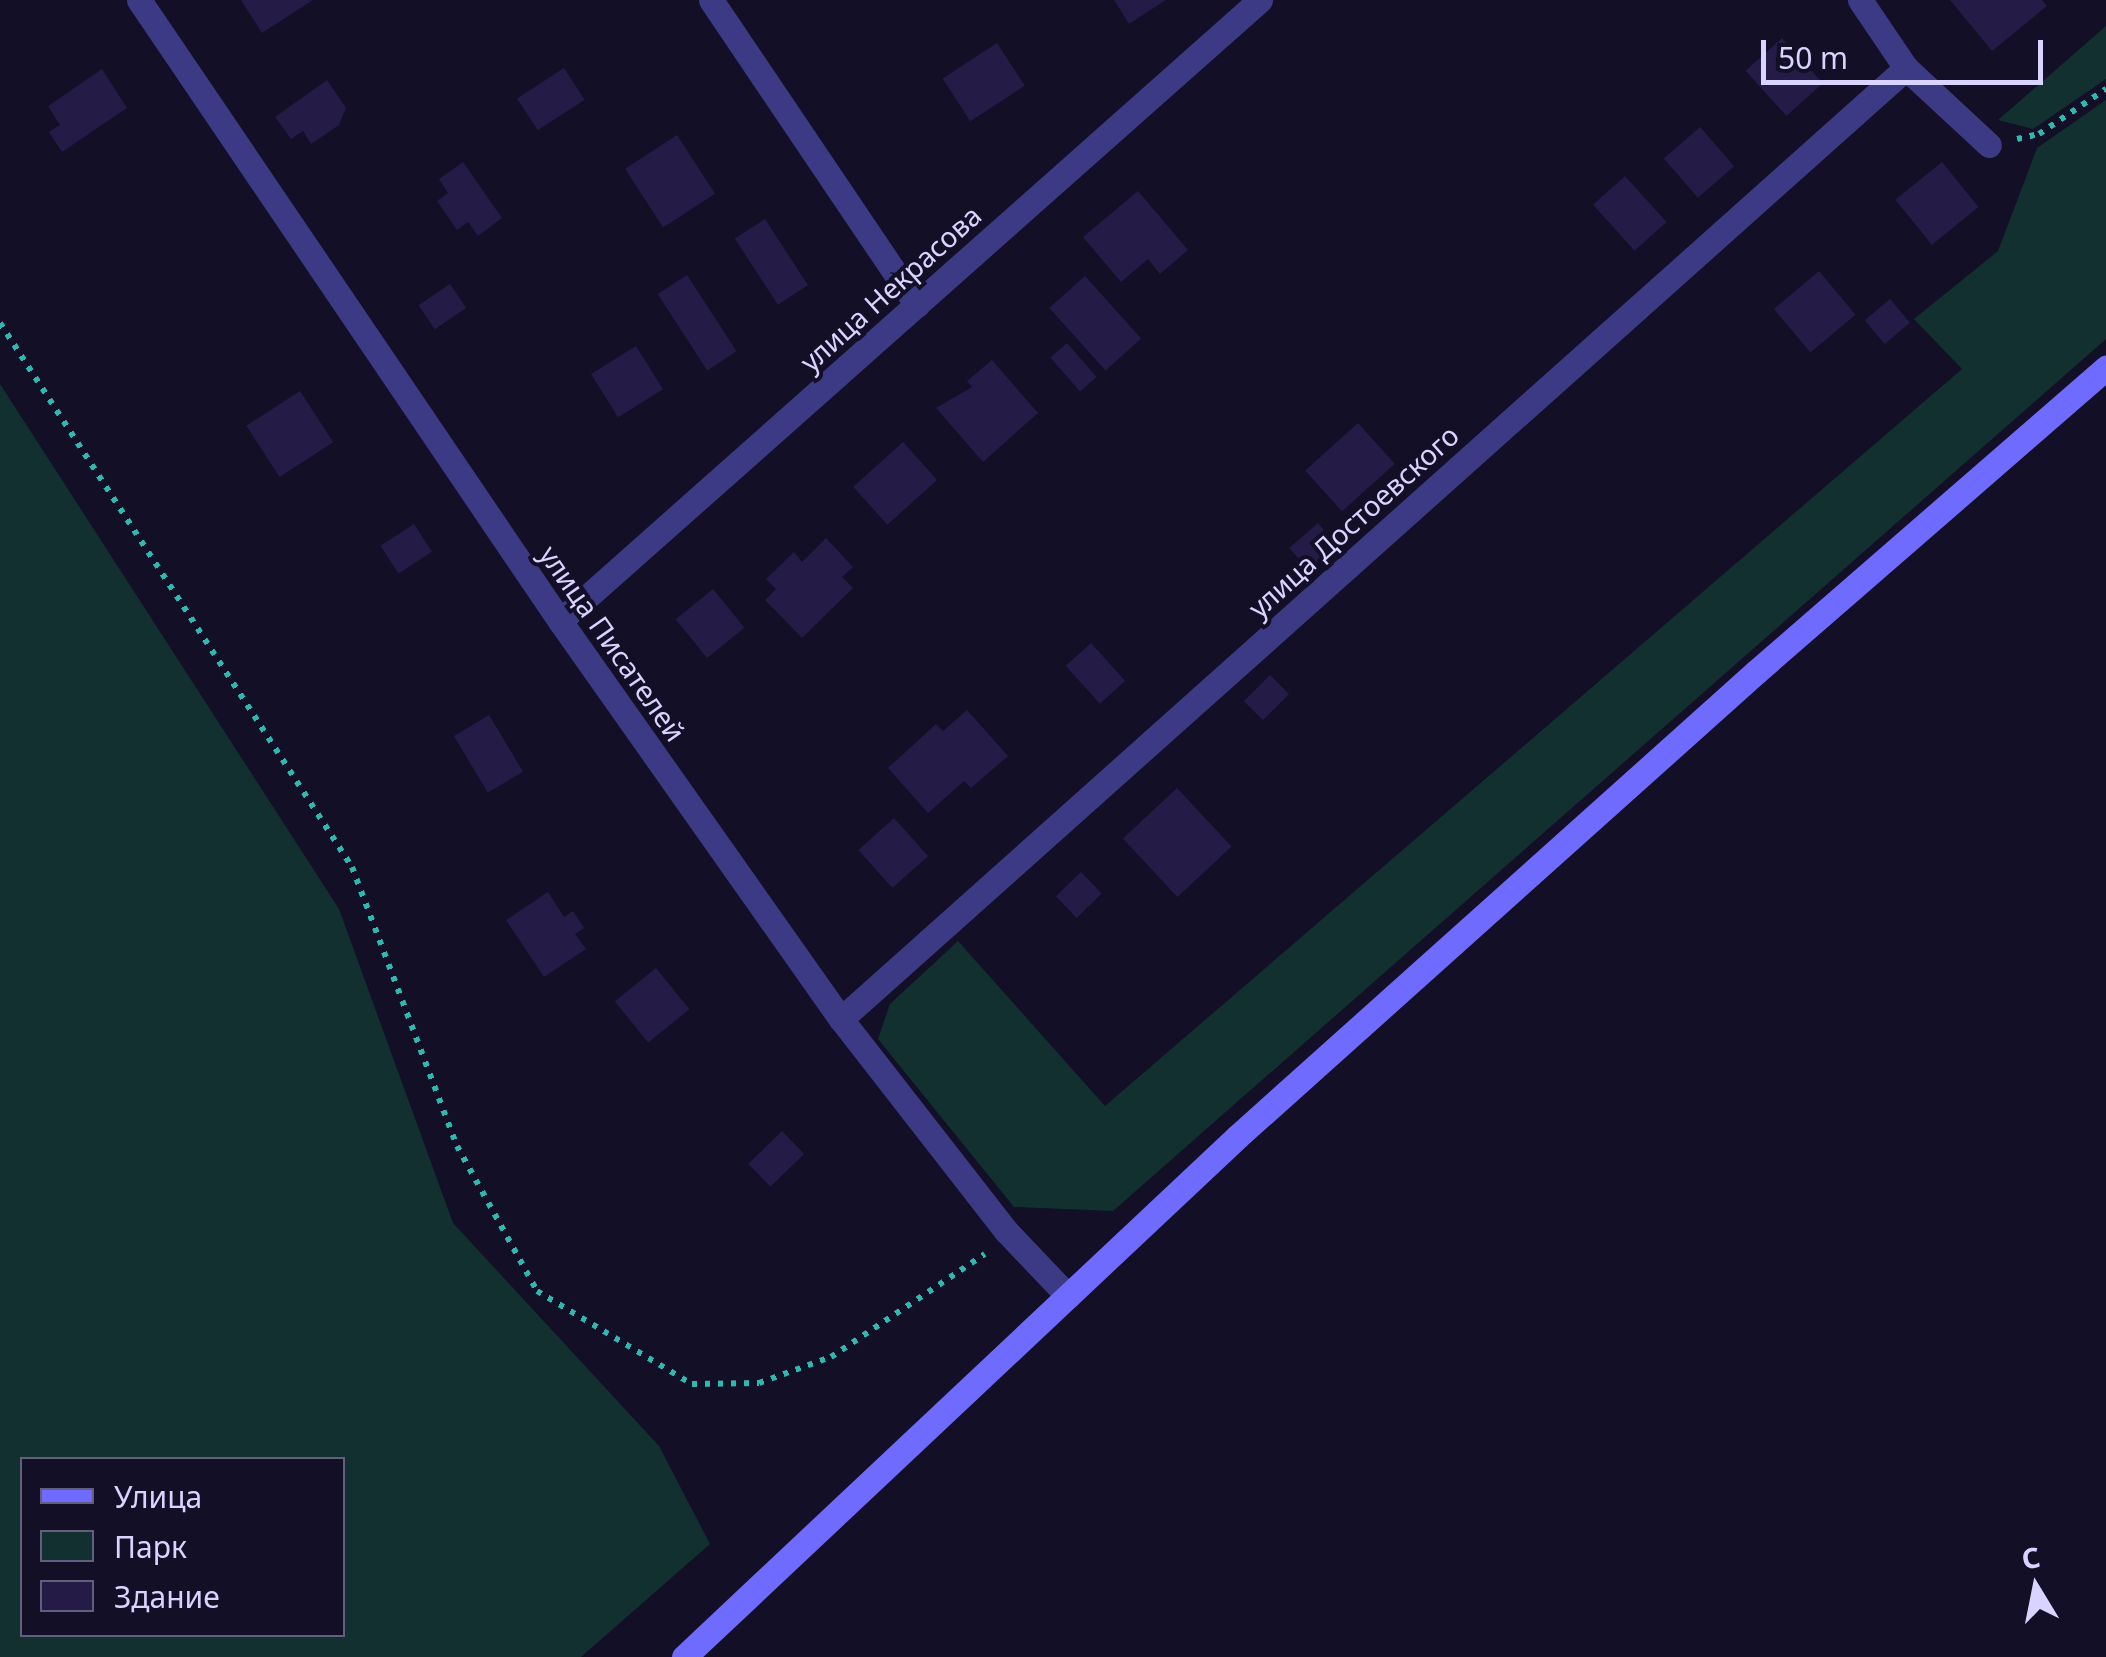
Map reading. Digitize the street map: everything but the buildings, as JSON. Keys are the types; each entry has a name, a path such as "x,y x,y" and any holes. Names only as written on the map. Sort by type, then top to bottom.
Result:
{"street":[{"name":"улица Писателей","path":"140,0 560,621 841,1019 1006,1231 1068,1296"},
{"path":"711,0 917,304"},
{"name":"улица Некрасова","path":"560,621 1260,0"},
{"path":"1860,0 1906,68 1989,146"},
{"name":"улица Достоевского","path":"841,1019 1906,68"},
{"path":"684,1657 1068,1296 1756,672 2106,368"}],"path":[{"path":"1989,146 2039,134 2106,89"},
{"path":"0,323 294,768 352,867 457,1146 538,1291 692,1384 758,1384 831,1357 973,1267 1006,1231"}],"green space":[{"path":"2106,26 2106,79 2033,129 1998,120"},
{"path":"2106,100 2106,339 1113,1211 1014,1207 878,1039 890,1004 958,941 1105,1106 1962,369 1914,319 1998,251 2037,148"},
{"path":"0,384 339,909 453,1223 659,1446 710,1544 581,1657 0,1657"}]}
